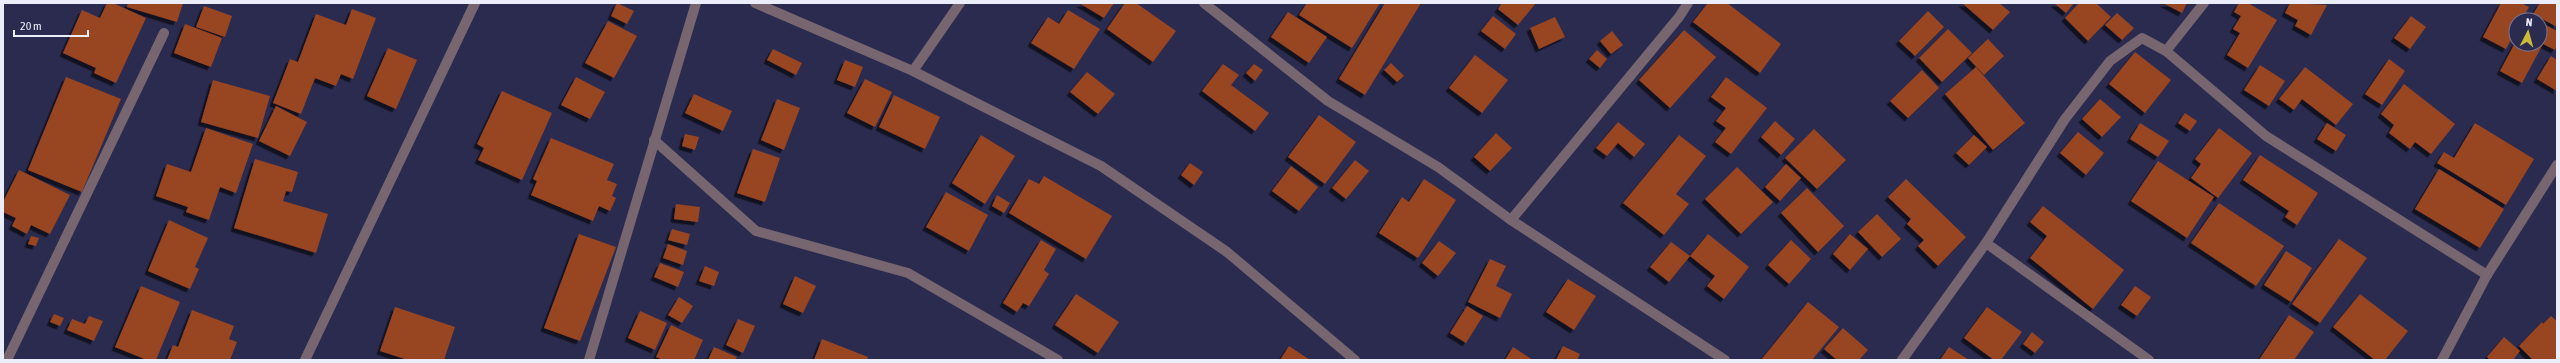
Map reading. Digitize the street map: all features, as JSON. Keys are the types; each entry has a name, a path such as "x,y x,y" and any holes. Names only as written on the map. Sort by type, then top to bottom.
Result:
{"street":[{"path":"305,360 475,3"},
{"path":"588,360 696,3"},
{"path":"755,3 913,71 1101,166 1227,252 1355,360"},
{"path":"913,71 960,3"},
{"path":"1204,3 1328,101 1438,167 1511,220 1725,360"},
{"path":"1511,220 1680,17 1688,3"},
{"path":"2166,51 2204,3"},
{"path":"6,360 164,33"},
{"path":"1902,360 1986,243 2065,119 2110,61 2142,38 2166,51 2266,136 2487,275"},
{"path":"654,140 756,230 908,273 1058,360"},
{"path":"2442,360 2487,275 2557,165"},
{"path":"1986,243 2149,360"}],"building":[{"path":"107,3 113,3 146,18 116,83 94,73 96,68 63,53 82,10 100,18"},
{"path":"128,3 183,3 177,22 127,7"},
{"path":"617,3 634,11 627,24 611,16"},
{"path":"1079,3 1114,3 1104,18"},
{"path":"1125,3 1136,3 1176,31 1153,62 1107,29"},
{"path":"1307,3 1380,3 1352,48 1299,15"},
{"path":"1385,3 1421,3 1365,95 1339,79"},
{"path":"1502,3 1536,3 1518,25 1498,9"},
{"path":"1708,3 1727,3 1781,44 1760,73 1693,22"},
{"path":"1962,3 1999,3 2010,12 1993,30"},
{"path":"2054,3 2074,3 2066,13"},
{"path":"2079,3 2096,3 2111,17 2088,41 2065,18"},
{"path":"2163,3 2187,3 2182,13"},
{"path":"2239,3 2248,3 2277,20 2248,68 2227,55 2240,33 2233,29 2241,16 2234,12"},
{"path":"2290,3 2327,5 2311,35 2295,26 2298,20 2285,13"},
{"path":"2501,3 2521,3 2529,7 2526,12 2508,12 2508,45 2506,49 2483,37"},
{"path":"2540,3 2557,3 2557,27 2548,22 2548,12 2534,12"},
{"path":"204,6 232,16 225,37 196,27"},
{"path":"352,9 376,18 353,79 341,74 336,86 315,78 301,114 273,103 290,59 298,62 316,14 346,25"},
{"path":"1068,10 1100,29 1074,69 1031,43 1048,17 1059,24"},
{"path":"1928,11 1944,27 1915,56 1899,41"},
{"path":"1288,12 1327,37 1309,63 1271,37"},
{"path":"2117,13 2134,28 2122,40 2105,25"},
{"path":"1493,16 1516,34 1505,49 1481,31"},
{"path":"2411,16 2426,27 2410,49 2394,38"},
{"path":"1555,17 1565,37 1539,49 1530,28"},
{"path":"608,21 637,36 614,78 585,63"},
{"path":"185,24 222,38 211,67 174,53"},
{"path":"2548,26 2557,31 2557,46 2555,50 2548,46"},
{"path":"1948,29 1972,53 1942,82 1919,58"},
{"path":"1684,30 1716,57 1670,108 1639,80"},
{"path":"1612,31 1623,45 1611,54 1600,41"},
{"path":"1988,39 2004,56 1984,75 1968,58"},
{"path":"388,48 417,60 396,109 367,96"},
{"path":"773,49 802,63 796,75 767,60"},
{"path":"1597,50 1607,59 1600,68 1589,59"},
{"path":"2135,52 2171,80 2145,113 2109,84"},
{"path":"2510,52 2539,52 2522,83 2500,71"},
{"path":"1475,55 1508,80 1482,113 1449,88"},
{"path":"2551,56 2557,60 2557,91 2537,79"},
{"path":"2389,59 2405,71 2382,105 2365,94"},
{"path":"845,60 863,67 855,87 837,80"},
{"path":"1391,63 1404,76 1397,82 1384,70"},
{"path":"1223,64 1239,75 1231,85 1269,113 1255,131 1202,91"},
{"path":"1254,64 1263,70 1255,81 1246,73"},
{"path":"2260,65 2285,81 2269,106 2244,90"},
{"path":"1976,67 2025,123 1993,150 1945,94"},
{"path":"2305,67 2353,104 2336,125 2302,99 2294,110 2279,99"},
{"path":"1922,70 1939,88 1908,118 1890,101"},
{"path":"1087,72 1115,94 1098,114 1070,92"},
{"path":"66,77 121,99 82,192 28,170"},
{"path":"576,77 605,92 590,119 561,105"},
{"path":"1726,77 1767,108 1731,154 1715,142 1726,128 1716,121 1726,108 1711,97"},
{"path":"865,79 892,92 875,127 847,113"},
{"path":"213,80 270,96 258,138 201,122"},
{"path":"2404,84 2455,124 2431,154 2415,142 2410,149 2389,133 2394,125 2381,114"},
{"path":"502,91 552,113 522,180 478,160 484,148 477,144"},
{"path":"694,94 732,111 723,131 685,113"},
{"path":"894,95 940,117 925,149 879,127"},
{"path":"777,99 800,108 784,150 761,140"},
{"path":"2100,99 2121,117 2102,137 2082,119"},
{"path":"276,106 307,122 290,156 259,141"},
{"path":"2185,113 2197,121 2190,131 2178,123"},
{"path":"1319,115 1356,142 1325,184 1288,157"},
{"path":"1775,121 1795,139 1781,155 1761,137"},
{"path":"1618,122 1645,144 1634,157 1618,143 1607,156 1596,148"},
{"path":"2140,123 2169,141 2158,157 2130,139"},
{"path":"2327,123 2346,135 2336,151 2317,139"},
{"path":"2475,123 2534,159 2506,205 2437,163 2444,152 2454,158"},
{"path":"206,128 253,144 236,193 220,187 209,220 186,212 188,207 156,196 167,164 191,172"},
{"path":"2219,128 2252,153 2218,198 2191,178 2201,164 2195,159"},
{"path":"1814,129 1846,160 1817,189 1785,158"},
{"path":"2078,132 2104,153 2086,175 2060,153"},
{"path":"1496,133 1512,148 1490,171 1474,157"},
{"path":"685,134 699,137 695,150 682,146"},
{"path":"981,135 1015,156 985,204 952,183"},
{"path":"1679,135 1706,156 1676,194 1689,204 1664,235 1623,203"},
{"path":"1974,135 1987,147 1969,165 1956,153"},
{"path":"551,138 614,164 607,180 617,184 612,196 616,198 610,211 599,206 593,221 531,195 537,181 533,179"},
{"path":"753,149 780,158 765,202 737,193"},
{"path":"2260,155 2318,193 2297,225 2285,217 2289,211 2243,180"},
{"path":"255,159 298,172 292,192 286,191 283,201 328,214 316,253 234,228"},
{"path":"1355,160 1369,171 1346,199 1332,188"},
{"path":"2158,161 2214,197 2187,238 2131,201"},
{"path":"1190,163 1203,172 1194,185 1181,175"},
{"path":"1786,164 1801,178 1780,201 1765,187"},
{"path":"1291,166 1318,187 1299,211 1272,191"},
{"path":"1737,167 1773,202 1741,234 1705,199"},
{"path":"2439,169 2504,209 2480,248 2415,209"},
{"path":"19,170 70,195 50,234 31,225 27,234 12,226 16,218 3,212 3,202"},
{"path":"1044,176 1112,216 1086,259 1009,213 1029,179 1039,184"},
{"path":"1424,179 1456,200 1418,258 1379,233 1402,197 1409,202"},
{"path":"1906,179 1966,237 1938,266 1918,246 1924,240 1907,224 1911,219 1888,197"},
{"path":"1807,188 1844,226 1818,252 1781,213"},
{"path":"946,192 988,215 969,251 926,227"},
{"path":"997,195 1010,203 1004,213 992,206"},
{"path":"2219,203 2284,246 2256,286 2191,243"},
{"path":"676,204 700,207 698,222 674,219"},
{"path":"2043,206 2124,270 2093,309 2030,258 2047,236 2030,222"},
{"path":"1877,214 1901,239 1882,257 1858,232"},
{"path":"169,220 208,238 195,267 199,269 190,289 148,271"},
{"path":"672,229 690,234 687,245 668,240"},
{"path":"579,234 616,247 580,341 544,328"},
{"path":"1708,234 1749,267 1724,299 1707,286 1715,276 1690,256"},
{"path":"1850,234 1868,249 1850,270 1833,254"},
{"path":"31,236 39,238 36,246 28,244"},
{"path":"2339,239 2367,258 2320,323 2292,304"},
{"path":"1041,240 1056,249 1044,270 1049,274 1029,306 1023,303 1017,312 1003,303"},
{"path":"1791,240 1811,259 1789,284 1768,265"},
{"path":"1439,241 1456,253 1438,276 1422,263"},
{"path":"1671,242 1690,256 1669,282 1650,267"},
{"path":"668,244 687,251 683,265 663,258"},
{"path":"2286,251 2312,268 2291,302 2264,285"},
{"path":"1490,259 1506,266 1496,286 1512,294 1500,318 1468,302"},
{"path":"660,263 684,272 678,287 654,277"},
{"path":"705,266 719,272 714,286 699,281"},
{"path":"795,276 816,286 803,313 783,304"},
{"path":"1568,279 1596,296 1574,330 1546,312"},
{"path":"141,286 180,302 156,360 147,360 115,347"},
{"path":"2135,286 2151,297 2137,316 2121,305"},
{"path":"1076,294 1119,322 1098,353 1055,325"},
{"path":"2360,294 2408,331 2385,360 2375,360 2333,327"},
{"path":"679,297 693,306 682,323 668,315"},
{"path":"1808,302 1839,327 1812,360 1761,360"},
{"path":"1467,306 1483,316 1466,343 1450,333"},
{"path":"395,307 455,327 444,360 408,360 380,351"},
{"path":"1987,307 2022,332 2001,360 1994,360 1964,338"},
{"path":"192,310 234,326 229,339 237,342 230,360 167,360 173,345 178,347"},
{"path":"640,311 667,323 655,350 628,338"},
{"path":"54,314 64,318 60,326 50,322"},
{"path":"2289,315 2314,332 2294,360 2259,360"},
{"path":"89,316 103,321 94,341 67,330 72,319 85,324"},
{"path":"2551,316 2557,321 2557,360 2533,360 2519,346 2542,322 2543,324"},
{"path":"738,319 755,326 743,353 726,345"},
{"path":"671,325 703,340 694,360 663,360 656,357"},
{"path":"1843,328 1868,350 1859,360 1837,360 1824,349"},
{"path":"2032,332 2044,342 2035,353 2023,344"},
{"path":"2504,337 2520,351 2513,360 2490,360 2487,357"},
{"path":"822,339 868,357 867,360 814,360"},
{"path":"1289,346 1310,360 1280,360"},
{"path":"1563,346 1580,354 1577,360 1556,360"},
{"path":"714,347 737,357 735,360 708,360"},
{"path":"1513,347 1533,360 1505,360"},
{"path":"1949,347 1969,360 1940,360"}]}
